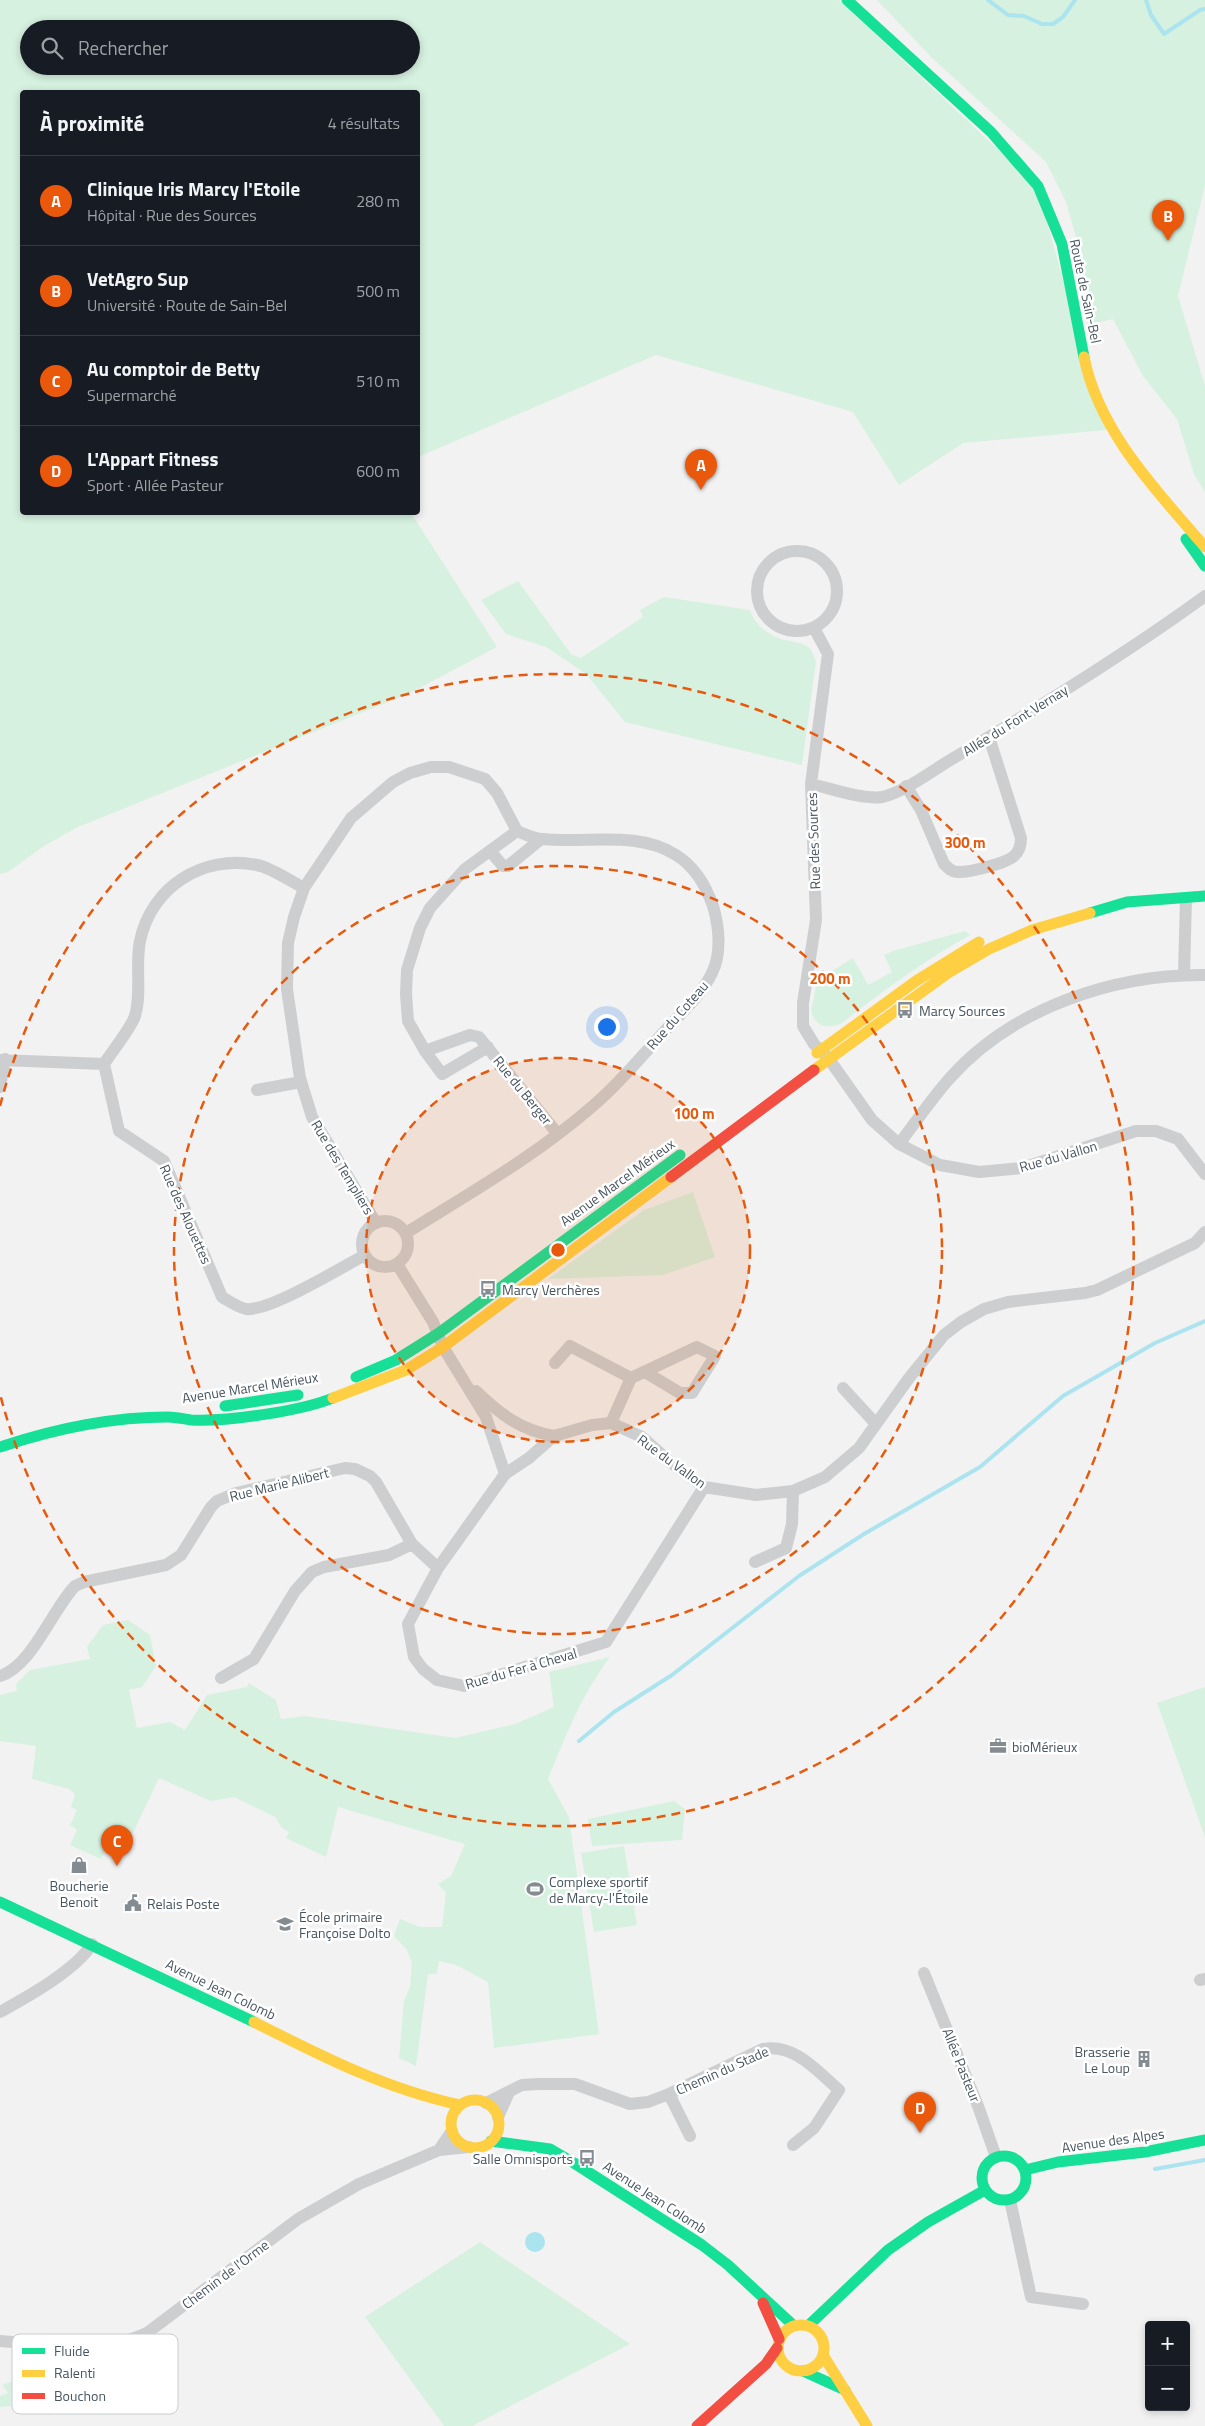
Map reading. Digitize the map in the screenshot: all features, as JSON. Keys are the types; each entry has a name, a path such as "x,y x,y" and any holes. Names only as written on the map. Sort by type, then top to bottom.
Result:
{"main road":[{"name":"Route de Sain-Bel","path":"846,0 991,132 1038,186 1062,244 1087,372 1103,410 1171,518 1205,566"},
{"name":"Route de Sain-Bel","path":"1146,478 1205,547"},
{"name":"Avenue Marcel Mérieux","path":"0,1447 36,1435 95,1422 169,1417 192,1420 260,1415 329,1400 406,1370 443,1347 825,1055 856,1022 942,962 986,938 1026,920 1122,892 1205,885"},
{"name":"Avenue Marcel Mérieux","path":"766,1091 825,1055 948,973 989,949 1032,930 1127,902 1205,896"},
{"name":"Avenue Marcel Mérieux","path":"169,1417 190,1410 326,1390 396,1360 439,1333 689,1148"},
{"name":"Avenue Jean Colomb","path":"0,1902 92,1944 349,2070 430,2100 460,2105"},
{"name":"Avenue Jean Colomb","path":"430,2100 452,2128"},
{"path":"473,2100 486,2103 492,2106 498,2121 491,2141 484,2145 468,2147 456,2138 452,2128 452,2117 460,2105 473,2100"},
{"name":"Avenue Jean Colomb","path":"498,2121 526,2144"},
{"name":"Avenue des Alpes","path":"1025,2170 1058,2162 1145,2152 1205,2140"},
{"name":"Avenue Jean Colomb","path":"491,2141 526,2144 550,2149 581,2167 702,2245 728,2265 793,2325"},
{"path":"1010,2156 1017,2159 1025,2170 1026,2182 1024,2188 1010,2200 999,2200 985,2190 983,2182 985,2168 996,2157 1010,2156"},
{"path":"809,2325 831,2306 874,2261 902,2239 985,2190"},
{"name":"Avenue Jean Colomb","path":"757,2292 778,2344"},
{"path":"820,2334 831,2306"},
{"path":"697,2426 766,2364 787,2328 793,2325 809,2325 820,2334 823,2341 823,2355 867,2426"},
{"path":"778,2344 779,2356 788,2367 802,2371 845,2390"},
{"path":"802,2371 815,2366 823,2355"},
{"path":"730,2398 788,2367"}],"street":[{"path":"789,552 806,552 823,560 831,570 836,581 837,593 835,604 829,615 814,628 802,631 789,630 778,626 768,618 761,608 758,598 759,578 767,565 779,555 789,552"},
{"name":"Allée du Font Vernay","path":"811,784 870,797 882,797 906,786 989,737 1126,650 1205,596"},
{"name":"Rue des Sources","path":"814,628 828,654 811,784 816,920 803,1003 803,1026 814,1044 825,1055"},
{"path":"906,786 921,810 944,864 950,870 957,872 969,870 1009,860 1019,851 1020,838 989,737"},
{"name":"Rue des Templiers","path":"376,1223 312,1117 301,1082 287,989 287,974 288,944 294,917 304,888 351,818 393,782 410,773 431,766 449,766 485,779 497,792 518,831"},
{"name":"Rue du Coteau","path":"406,1233 480,1188 594,1106 702,990 713,971 719,944 717,919 708,893 696,873 678,856 659,845 634,841 541,840 518,831"},
{"name":"Rue du Berger","path":"488,1047 442,1074 425,1051 408,1021 407,970 412,950 430,908 465,869 518,831"},
{"path":"490,851 503,866 508,866 541,840"},
{"path":"0,1087 3,1060 104,1064 135,1017 138,953 147,916 160,897 173,884 191,873 216,865 238,862 259,865 304,888"},
{"path":"1184,975 1186,898"},
{"path":"899,1144 951,1077 982,1048 1022,1021 1095,990 1146,979 1205,975"},
{"name":"Rue du Berger","path":"425,1051 470,1035 479,1037 557,1133"},
{"name":"Rue du Vallon","path":"825,1055 872,1120 899,1144 940,1165 979,1172 1022,1168 1136,1131 1156,1131 1178,1139 1205,1174"},
{"name":"Rue des Alouettes","path":"104,1064 119,1131 164,1161 222,1297 246,1309 258,1307 318,1282 365,1256"},
{"path":"257,1090 301,1082"},
{"path":"387,1220 395,1222 406,1233 408,1249 405,1256 397,1264 380,1267 365,1256 363,1235 367,1229 376,1223 387,1220"},
{"name":"Rue du Vallon","path":"611,1423 642,1437 670,1462 704,1487 756,1495 793,1490 826,1477 858,1448 944,1335 960,1322 984,1310 1008,1302 1097,1290 1195,1243 1205,1232"},
{"path":"397,1264 439,1333 443,1347 486,1417 505,1474"},
{"path":"555,1362 570,1346 631,1378"},
{"path":"465,1381 515,1423 534,1432 554,1436 592,1425 611,1423 631,1378 697,1347 715,1356 692,1393 680,1393 645,1372"},
{"path":"843,1388 876,1424"},
{"name":"Rue du Fer à Cheval","path":"554,1436 529,1458 505,1474 438,1568 408,1624 414,1657 423,1669 437,1680 464,1686 606,1642 704,1487"},
{"name":"Rue Marie Alibert","path":"0,1676 13,1670 24,1659 75,1586 84,1582 175,1561 181,1555 211,1507 217,1501 236,1493 345,1468 355,1469 370,1476 376,1482 412,1544 438,1568"},
{"path":"755,1562 786,1548 792,1524 793,1490"},
{"path":"221,1678 254,1659 294,1591 312,1572 324,1567 389,1556 412,1544"},
{"path":"0,2012 66,1971 85,1955 92,1944"},
{"name":"Allée Pasteur","path":"924,1974 978,2106 996,2157"},
{"name":"Chemin du Stade","path":"486,2103 522,2085 575,2084 630,2104 648,2102 669,2094 763,2049 776,2047 792,2052 839,2090 814,2128 793,2145"},
{"path":"498,2121 509,2092"},
{"name":"Chemin du Stade","path":"669,2094 690,2136"},
{"path":"439,2150 452,2128"},
{"name":"Chemin de l'Orme","path":"144,2334 298,2219 359,2184 439,2150 468,2147"},
{"path":"1010,2200 1031,2297 1082,2304"}],"green space":[{"path":"0,0 839,0 1027,177 1043,209 1106,430 963,443 899,485 853,412 656,355 420,456 420,90 20,90 20,515 412,515 497,647 408,694 78,827 44,846 8,872 0,874"},
{"path":"877,0 1205,0 1205,185 1178,296 1205,386 1205,492 1194,474 1177,419 1143,376 1113,319 1091,324 1082,258 1066,202 1046,162 931,57"},
{"path":"518,581 571,654 581,658 643,617 640,610 664,597 750,610 758,624 771,635 801,643 808,647 816,661 802,765 625,722 586,674 546,647 506,634 481,600"},
{"path":"965,931 970,935 904,976 842,1023 822,1026 815,1020 811,1010 819,973 822,971 824,976 853,958 868,985 892,972 884,955"},
{"path":"693,1192 715,1257 663,1275 548,1279 644,1210"},
{"path":"128,1620 150,1635 156,1666 142,1687 129,1690 137,1728 170,1722 185,1730 207,1695 247,1687 249,1683 276,1700 281,1719 305,1716 455,1738 515,1724 554,1707 549,1672 610,1657 583,1701 548,1779 569,1817 599,2034 494,2048 488,1982 456,1965 439,1961 437,1974 428,1974 416,2066 399,2058 404,2001 410,1987 412,1963 407,1950 394,1936 400,1919 420,1927 442,1927 446,1893 438,1884 451,1876 465,1844 338,1807 326,1857 286,1838 289,1832 282,1828 275,1817 234,1797 211,1801 159,1778 129,1841 113,1834 101,1859 70,1845 77,1830 70,1825 77,1810 71,1807 75,1794 69,1789 32,1779 36,1746 0,1741 0,1695 17,1691 16,1684 30,1670 90,1659 87,1647 103,1625"},
{"path":"1205,1687 1205,1837 1157,1703"},
{"path":"674,1801 685,1809 682,1840 592,1846 588,1819"},
{"path":"624,1846 637,1925 594,1932 581,1853"},
{"path":"480,2242 630,2344 472,2426 444,2426 365,2317"},
{"path":"12,2381 11,2406 0,2407 0,2396 8,2393 2,2385"}],"water":[{"path":"535,2232 542,2235 545,2242 542,2249 535,2252 528,2249 525,2242 528,2235"}],"waterway":[{"path":"988,0 1008,15 1024,16 1042,24 1053,24 1063,17 1075,0"},
{"path":"1146,0 1151,15 1164,34 1200,10 1205,9"},
{"path":"579,1741 614,1712 672,1675 799,1576 864,1534 980,1467 1063,1396 1155,1343 1205,1321"},
{"path":"1155,2169 1205,2160"}],"traffic: fast":[{"path":"847,0 991,132 1038,186 1062,244 1084,357"},
{"path":"1186,539 1205,566"},
{"path":"1090,913 1127,902 1205,896"},
{"path":"356,1377 396,1360 439,1333 680,1155"},
{"path":"225,1406 298,1395"},
{"path":"0,1447 82,1425 125,1419 171,1417 206,1420 243,1417 302,1407 333,1398"},
{"path":"0,1902 254,2022"},
{"path":"1025,2170 1058,2162 1145,2152 1205,2140"},
{"path":"491,2141 550,2149 574,2163 702,2245 728,2265 793,2325"},
{"path":"1000,2156 1008,2156 1020,2162 1026,2178 1020,2194 1008,2200 1000,2200 988,2194 982,2182 982,2174 988,2162 1000,2156"},
{"path":"809,2325 888,2250 928,2222 985,2190"},
{"path":"803,2371 845,2390"}],"traffic: slow":[{"path":"1084,357 1102,410 1116,435 1150,482 1205,547"},
{"path":"814,1070 948,973 989,949 1032,930 1090,913"},
{"path":"817,1053 916,981 979,942"},
{"path":"333,1398 406,1370 443,1347 671,1177"},
{"path":"254,2022 329,2059 380,2081 460,2105"},
{"path":"475,2100 484,2102 492,2107 497,2115 499,2124 497,2133 492,2141 484,2146 475,2148 466,2146 458,2141 453,2133 451,2124 453,2115 458,2107 466,2102 475,2100"},
{"path":"806,2325 818,2331 823,2339 824,2348 823,2357 818,2365 810,2370 796,2371 784,2365 779,2357 778,2343 784,2331 792,2326 806,2325"},
{"path":"823,2355 867,2426"}],"traffic: jam":[{"path":"671,1177 814,1070"},
{"path":"763,2303 779,2339"},
{"path":"697,2426 766,2364 777,2348"}],"place":[{"name":"VetAgro Sup","path":"1168,241"},
{"name":"Clinique Iris Marcy l'Etoile","path":"701,490"},
{"name":"Marcy Sources","path":"905,1010"},
{"name":"Marcy Verchères","path":"488,1289"},
{"name":"bioMérieux","path":"998,1746"},
{"name":"Boucherie Benoit","path":"79,1865"},
{"name":"Au comptoir de Betty","path":"117,1866"},
{"name":"Complexe sportif de Marcy-l'Étoile","path":"535,1889"},
{"name":"Relais Poste","path":"133,1903"},
{"name":"École primaire Françoise Dolto","path":"285,1924"},
{"name":"Brasserie Le Loup","path":"1144,2059"},
{"name":"L'Appart Fitness","path":"920,2133"},
{"name":"Salle Omnisports","path":"587,2158"}]}
